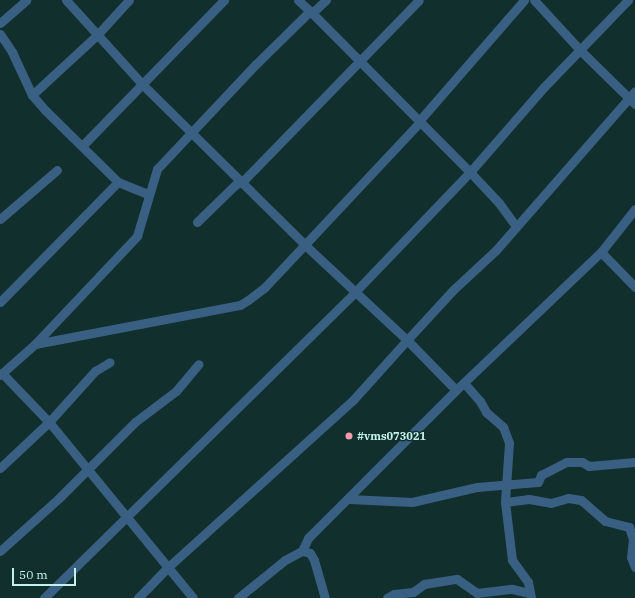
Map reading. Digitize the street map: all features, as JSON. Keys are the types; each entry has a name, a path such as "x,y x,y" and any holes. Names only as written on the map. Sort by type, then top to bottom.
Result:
{"street":[{"path":"0,23 26,0"},
{"path":"66,0 143,85 243,181 305,245 407,340 456,390"},
{"path":"32,95 98,34 129,0"},
{"path":"82,146 224,0"},
{"path":"298,0 359,63 470,172 499,203 515,225"},
{"path":"192,598 169,566 85,469 49,422 1,374 35,344 137,236 145,216 148,194 157,169 192,131 311,12 326,0"},
{"path":"197,222 235,185 243,181 419,0"},
{"path":"35,344 240,305 257,295 420,122 524,0"},
{"path":"138,598 169,566 353,400 453,290 496,250 515,225 633,98 580,50 534,0"},
{"path":"44,598 355,292 470,172 544,87 628,0"},
{"path":"0,34 12,52 32,95 118,182 148,194"},
{"path":"0,219 57,170"},
{"path":"0,302 118,182"},
{"path":"238,598 285,560 302,551 308,538 349,499 456,390 465,384 601,252 635,211"},
{"path":"601,252 635,287"},
{"path":"0,468 49,422 95,371 110,362"},
{"path":"0,551 59,498 85,469 135,422 176,391 199,364"},
{"path":"465,384 480,401 486,412 502,427 509,443 505,502 512,560 528,582 531,595"},
{"path":"349,499 412,502 477,487 507,486 538,482 541,475 567,462 582,462 589,466 635,462"},
{"path":"505,502 529,499 551,503 568,498 582,500 605,521 629,527 633,539 631,557 635,568"},
{"path":"302,551 310,553 314,560 325,598"},
{"path":"387,598 394,594 413,592 424,584 457,579 477,593 512,589 531,595"}],"place":[{"name":"#vms073021","path":"349,436"}]}
